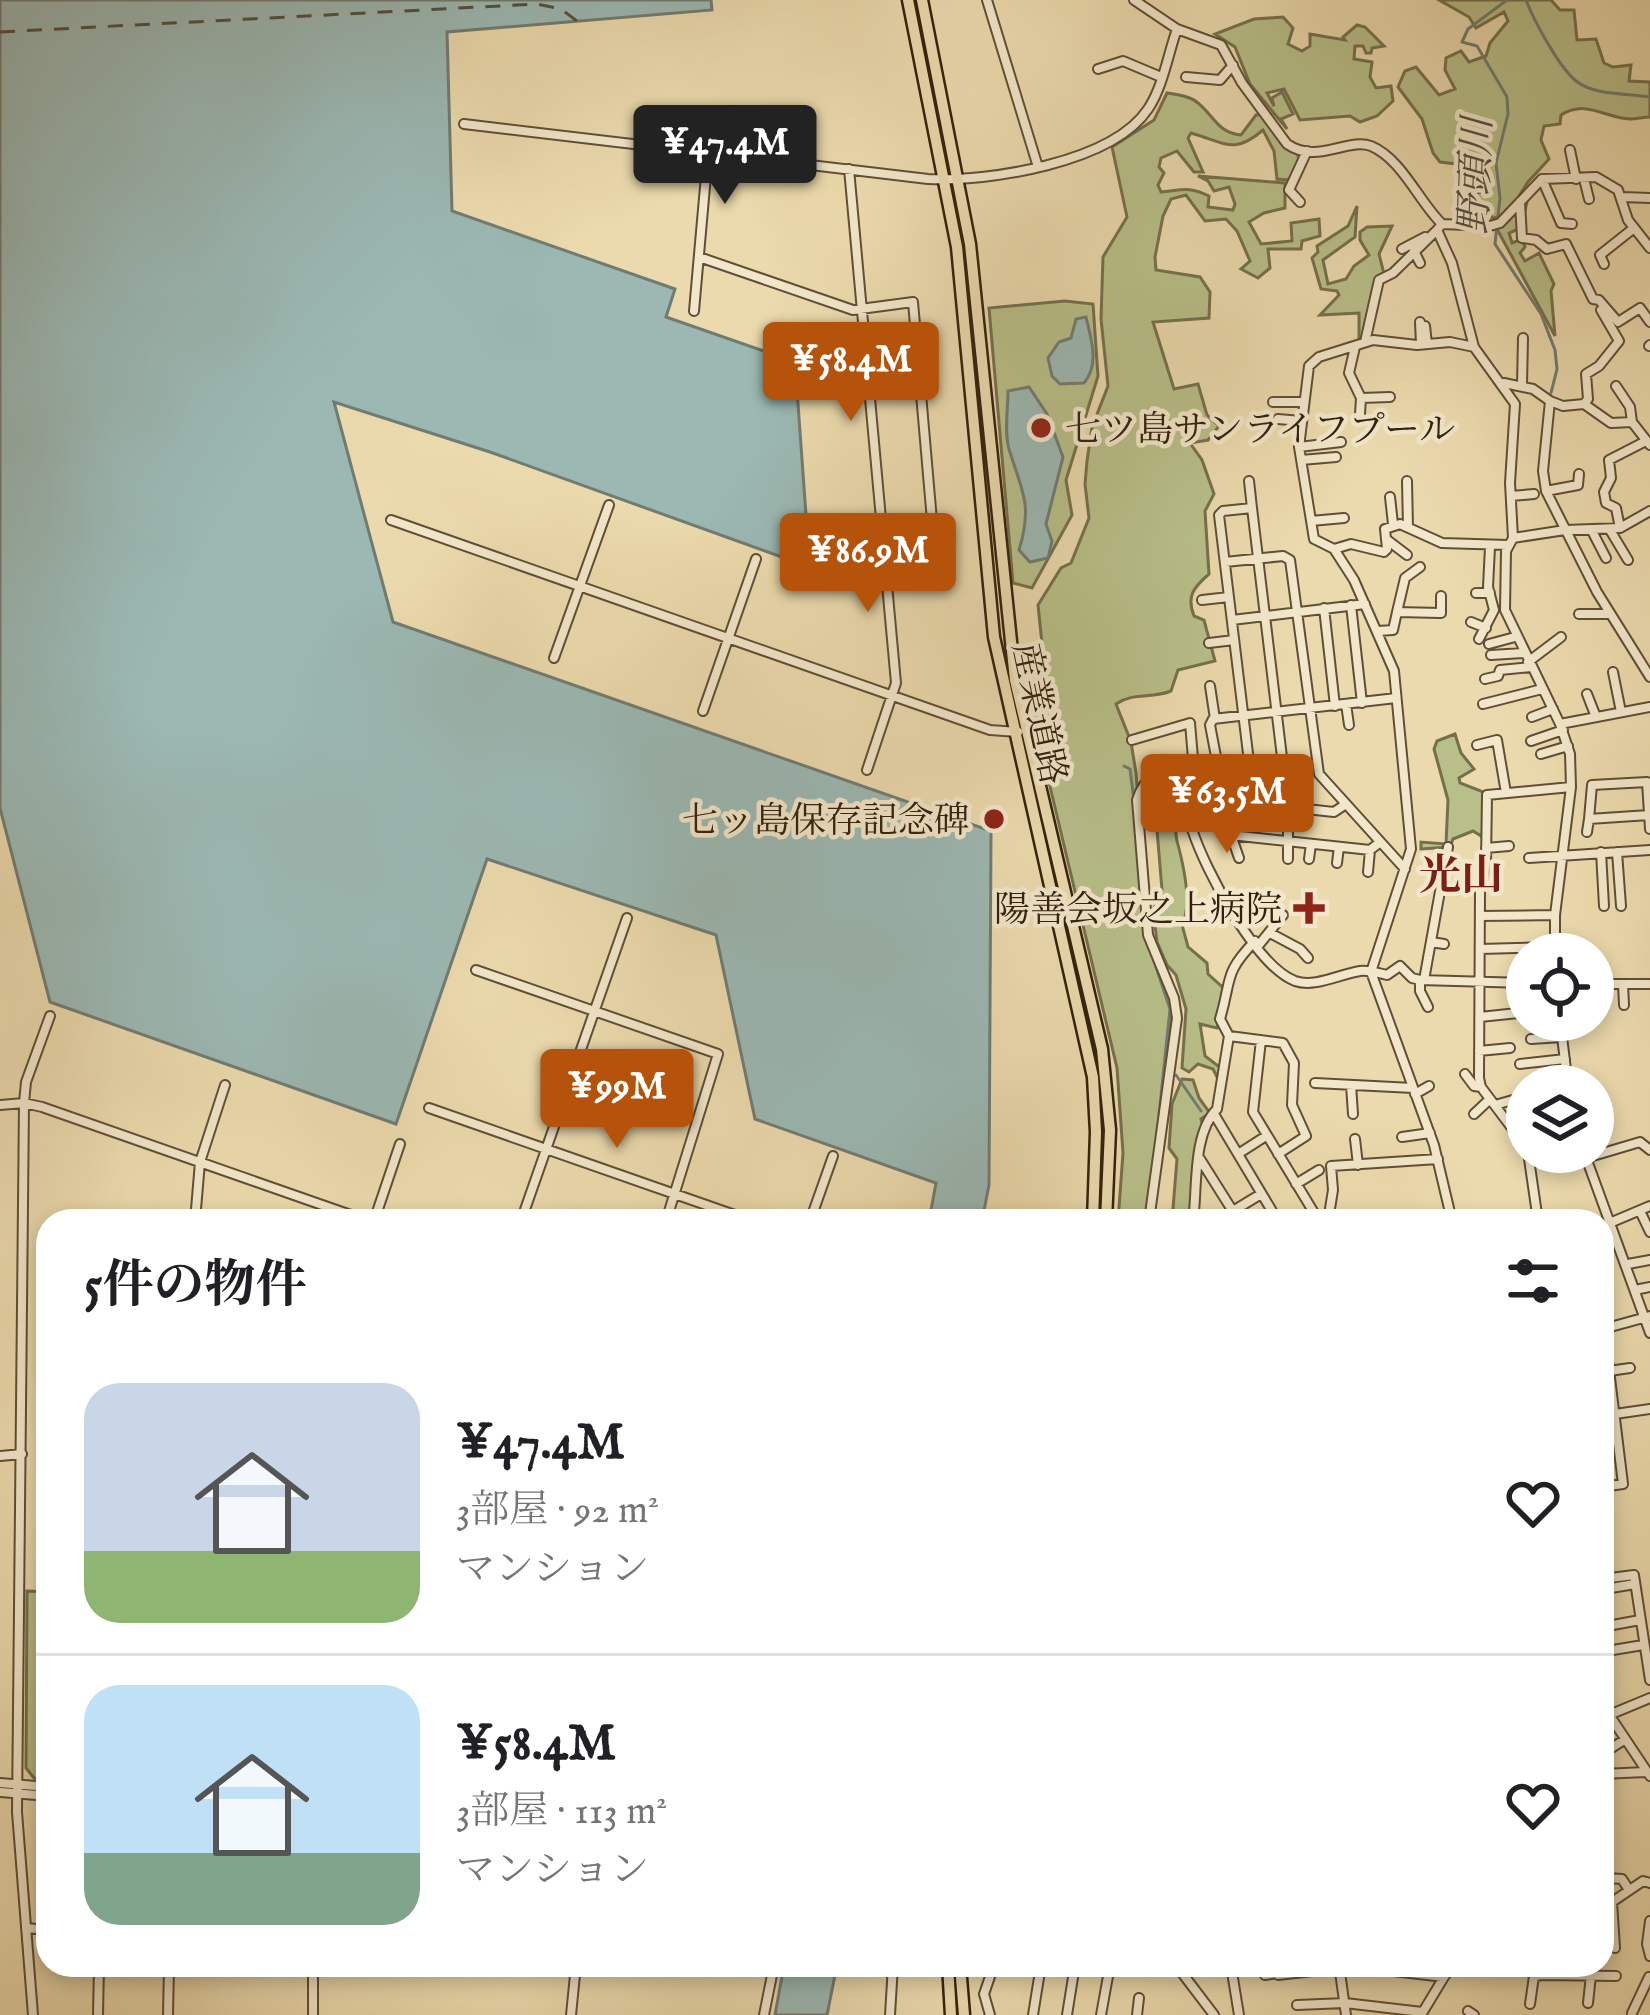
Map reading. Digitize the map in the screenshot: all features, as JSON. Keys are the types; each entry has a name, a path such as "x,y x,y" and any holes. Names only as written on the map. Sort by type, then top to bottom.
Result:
{"main road":[{"name":"産業道路","path":"908,0 974,274 1019,731 1093,1077 1093,1209"},
{"name":"産業道路","path":"922,0 951,180"},
{"name":"産業道路","path":"1019,731 1102,1049 1110,1130 1107,1209"},
{"path":"949,1977 951,2015"},
{"path":"961,1977 964,2015"}],"street":[{"path":"988,0 1038,167"},
{"path":"1133,0 1177,29 1221,45 1241,83 1281,138 1295,149 1375,148 1417,188 1439,227 1474,347 1514,404 1505,610 1568,746 1570,787 1555,933"},
{"path":"464,124 951,180 1070,160 1136,122 1148,110 1177,29"},
{"path":"1098,69 1124,61 1161,77"},
{"path":"1186,77 1220,80 1233,65"},
{"path":"1570,150 1589,199"},
{"path":"1300,202 1289,190 1307,151"},
{"path":"694,310 708,153"},
{"path":"849,169 896,680 867,770"},
{"path":"1542,179 1561,223 1572,224"},
{"path":"1360,414 1361,398 1350,379 1375,288 1439,227 1495,225 1542,179 1602,179 1622,197 1634,228 1650,248"},
{"path":"1622,197 1650,198"},
{"path":"1520,202 1522,238 1536,240 1547,249 1566,244 1593,299 1618,322 1640,308 1650,322"},
{"path":"1604,264 1600,255 1634,228"},
{"path":"1402,249 1426,238"},
{"path":"1414,251 1420,262"},
{"path":"699,257 853,310 913,302 933,532 883,536"},
{"path":"1584,404 1586,374 1619,341 1600,309"},
{"path":"1422,324 1424,344"},
{"path":"1522,385 1523,338"},
{"path":"1449,1209 1430,1133 1371,972 1412,839 1393,665 1334,549 1314,539 1299,447 1310,364 1360,344 1474,347"},
{"path":"1522,358 1534,359"},
{"path":"1502,383 1522,385 1563,406 1584,404 1611,424 1631,422"},
{"path":"1616,386 1630,406 1631,422 1648,443 1609,460 1606,503 1616,508 1615,529 1628,560"},
{"path":"1361,398 1390,397"},
{"path":"1550,401 1543,471 1546,491 1610,614 1650,677"},
{"path":"1273,402 1304,402"},
{"path":"1278,419 1304,426"},
{"path":"1299,447 1341,442"},
{"path":"1301,460 1336,457"},
{"path":"1546,491 1579,485 1579,474"},
{"path":"1249,481 1288,807 1288,859"},
{"path":"1407,481 1408,527"},
{"path":"1511,496 1534,494"},
{"path":"1390,497 1393,524"},
{"path":"554,658 609,505"},
{"path":"1252,508 1219,515 1254,803"},
{"path":"1334,549 1351,544 1379,554 1387,549 1385,529 1393,524 1434,542 1490,547 1565,530 1615,529 1650,511"},
{"path":"1311,521 1344,518"},
{"path":"391,520 990,730 1019,731"},
{"path":"1592,531 1606,558"},
{"path":"1386,539 1407,555"},
{"path":"1486,646 1486,628 1494,610 1490,547"},
{"path":"1225,562 1283,556 1291,560 1319,774 1405,868"},
{"path":"703,711 756,559"},
{"path":"1377,631 1393,630 1405,578 1420,567"},
{"path":"1475,593 1490,593"},
{"path":"1397,612 1441,613 1441,596"},
{"path":"1202,600 1229,597"},
{"path":"1232,620 1364,604"},
{"path":"1351,605 1363,703"},
{"path":"1324,608 1340,705 1349,725"},
{"path":"1579,614 1610,614"},
{"path":"1471,622 1486,628"},
{"path":"1486,646 1515,637"},
{"path":"1485,680 1527,661 1561,637"},
{"path":"1209,643 1234,640"},
{"path":"1486,646 1527,661"},
{"path":"1613,672 1621,712"},
{"path":"1210,686 1215,719"},
{"path":"1484,704 1542,689"},
{"path":"1587,694 1596,717"},
{"path":"1239,858 1222,800 1210,725 1215,719 1396,698"},
{"path":"1531,741 1596,717 1650,707"},
{"path":"1532,717 1552,709"},
{"path":"1132,740 1190,723 1198,781 1192,827 1232,918 1265,959 1293,981 1371,972 1388,975 1400,966 1412,978 1422,980 1506,983"},
{"path":"1477,745 1497,740 1506,793"},
{"path":"1541,754 1568,746"},
{"path":"1151,1209 1177,1018 1174,998 1148,935 1137,800 1156,772 1181,764 1194,771"},
{"path":"1588,832 1592,785 1647,782 1650,829"},
{"path":"1506,1121 1481,1087 1480,916 1487,795 1570,787"},
{"path":"1222,800 1334,812 1346,804"},
{"path":"1589,819 1649,815"},
{"path":"1231,835 1370,850 1379,843"},
{"path":"1309,859 1311,844"},
{"path":"1486,848 1509,846"},
{"path":"1337,863 1339,847"},
{"path":"1428,1007 1420,991 1448,847"},
{"path":"1368,872 1370,850"},
{"path":"1529,858 1650,850"},
{"path":"1601,852 1604,906"},
{"path":"1617,852 1621,906"},
{"path":"1270,1209 1214,1114 1228,1036 1220,1019 1226,982 1236,961 1270,933 1282,915"},
{"path":"1480,916 1556,915"},
{"path":"524,1209 627,918"},
{"path":"1270,933 1308,958"},
{"path":"1431,942 1444,944"},
{"path":"1480,949 1506,949"},
{"path":"476,970 718,1054 670,1209"},
{"path":"1614,984 1650,984"},
{"path":"1623,984 1624,1005"},
{"path":"1480,1017 1506,1014"},
{"path":"33,2015 18,1789 24,1103 26,1082 50,1016"},
{"path":"1228,1036 1283,1043 1294,1063 1292,1105 1306,1136 1278,1154"},
{"path":"1261,1040 1252,1104 1266,1136 1315,1209"},
{"path":"1562,1041 1565,1065"},
{"path":"1479,1051 1510,1048"},
{"path":"1520,1064 1564,1059"},
{"path":"1466,1074 1474,1086 1481,1087"},
{"path":"1343,1081 1354,1114"},
{"path":"1315,1083 1343,1081 1414,1091 1429,1086"},
{"path":"196,1209 200,1162 225,1085"},
{"path":"1474,1114 1506,1100"},
{"path":"0,1105 24,1103 336,1209"},
{"path":"429,1108 717,1209"},
{"path":"1194,1209 1206,1118 1214,1114"},
{"path":"1402,1137 1430,1133"},
{"path":"1238,1154 1266,1136"},
{"path":"1355,1139 1358,1165"},
{"path":"1614,1148 1640,1142 1650,1150"},
{"path":"376,1209 400,1144"},
{"path":"814,1209 833,1156"},
{"path":"1200,1157 1232,1209"},
{"path":"1327,1209 1333,1190 1331,1166 1438,1159"},
{"path":"1296,1184 1319,1170"},
{"path":"1531,1173 1536,1209"},
{"path":"1592,1173 1607,1209"},
{"path":"1244,1209 1261,1194"},
{"path":"1614,1221 1650,1206"},
{"path":"1640,1210 1650,1232"},
{"path":"1614,1228 1650,1333"},
{"path":"1627,1264 1650,1260"},
{"path":"1635,1290 1650,1287"},
{"path":"1614,1326 1647,1316"},
{"path":"1614,1368 1630,1368"},
{"path":"1615,1414 1650,1409"},
{"path":"1614,1411 1623,1484 1614,1485"},
{"path":"0,1456 22,1454"},
{"path":"1614,1578 1634,1575 1650,1680"},
{"path":"1614,1588 1635,1584"},
{"path":"1614,1650 1645,1638"},
{"path":"1614,1708 1650,1698"},
{"path":"1614,1725 1648,1774"},
{"path":"1614,1747 1624,1741"},
{"path":"1614,1775 1648,1774"},
{"path":"0,1787 36,1793"},
{"path":"18,1789 36,1788"},
{"path":"1614,1879 1622,1880 1629,1890"},
{"path":"1614,1899 1642,1881 1650,1882"},
{"path":"1650,1921 1650,1956"},
{"path":"26,1928 36,1929"},
{"path":"1614,1942 1615,1948"},
{"path":"98,2015 99,1977"},
{"path":"168,2015 169,1977"},
{"path":"313,2015 314,1977"},
{"path":"571,2015 575,1977"},
{"path":"764,2015 772,1977"},
{"path":"890,2015 892,1977"},
{"path":"990,1977 984,1994 990,2015"},
{"path":"1033,2015 1039,1977"},
{"path":"1067,2015 1074,1977"},
{"path":"1102,2015 1108,1977"},
{"path":"1185,1977 1214,2015"},
{"path":"1233,1977 1238,2015"},
{"path":"1342,1977 1346,2015"},
{"path":"1297,2005 1346,2002 1422,2013 1444,1977"},
{"path":"1530,2004 1534,1977"},
{"path":"1588,2003 1591,1977"},
{"path":"1635,2014 1649,1977"},
{"path":"1137,2015 1139,1998"}],"green space":[{"path":"1439,0 1551,0 1560,10 1574,10 1577,40 1596,39 1604,63 1631,65 1629,81 1650,82 1650,117 1621,118 1587,109 1561,115 1560,124 1544,126 1541,140 1549,159 1509,212 1492,219 1489,207 1472,203 1472,194 1488,191 1487,183 1456,164 1440,162 1422,119 1398,87 1405,71 1416,67 1439,95 1455,89 1445,70 1446,58 1461,51 1469,62 1486,56 1508,21 1504,12 1476,28 1469,17"},
{"path":"1283,17 1293,28 1288,44 1302,51 1310,46 1310,34 1345,40 1357,25 1365,27 1384,46 1366,53 1363,46 1355,46 1354,59 1372,62 1370,77 1376,88 1391,86 1393,101 1377,116 1360,122 1350,116 1300,120 1284,89 1267,93 1274,106 1272,98 1282,92 1293,114 1281,119 1287,129 1250,84 1235,47 1215,34 1254,19"},
{"path":"1167,93 1195,101 1221,127 1241,135 1256,115 1263,114 1281,143 1298,154 1289,180 1277,179 1274,151 1263,130 1237,145 1191,133 1188,138 1203,172 1194,172 1177,151 1161,158 1161,192 1196,191 1209,196 1208,207 1233,210 1229,187 1214,191 1198,176 1285,183 1285,208 1249,222 1261,244 1292,241 1291,223 1319,219 1320,236 1302,241 1301,249 1268,249 1270,268 1258,278 1241,269 1250,261 1226,219 1205,221 1186,195 1171,199 1163,216 1156,270 1200,277 1210,292 1209,318 1153,322 1174,389 1198,384 1207,415 1219,426 1208,440 1190,443 1202,460 1214,494 1205,511 1209,574 1196,588 1191,603 1194,616 1204,620 1215,661 1178,670 1171,691 1116,704 1131,742 1136,773 1148,933 1172,1002 1151,1209 1119,1209 1123,1153 1117,1068 1038,736 1035,708 1043,653 1038,605 1061,568 1071,563 1089,518 1087,461 1092,427 1108,386 1101,319 1103,257 1127,217 1112,147 1154,120"},
{"path":"1527,202 1521,228 1509,233 1512,243 1522,239 1525,247 1520,253 1525,261 1539,253 1554,284 1555,336 1497,229"},
{"path":"1357,206 1355,237 1323,260 1328,284 1346,279 1369,255 1360,232 1367,227 1392,226 1379,254 1384,274 1374,301 1370,338 1359,341 1359,313 1320,315 1339,295 1321,289 1312,258 1317,246 1348,226"},
{"name":"七ツ島サンライフプール","path":"1065,301 1093,304 1098,376 1066,480 1072,515 1032,588 1013,583 989,308"},
{"path":"1455,734 1461,753 1474,769 1459,778 1460,783 1486,793 1486,839 1473,831 1453,839 1450,847 1421,849 1421,842 1446,844 1448,800 1434,749 1437,741"},
{"path":"1181,780 1186,791 1176,801 1176,836 1187,895 1182,925 1188,947 1228,992 1217,1028 1200,1024 1205,1056 1222,1069 1218,1079 1213,1069 1198,1064 1189,1072 1182,1068 1186,1009 1176,975 1157,942 1153,910 1162,890 1157,830 1162,827 1164,800"},
{"path":"1182,1079 1193,1080 1210,1113 1201,1119 1197,1209 1173,1209 1177,1159 1169,1148 1172,1104"},
{"path":"27,1591 36,1591 36,1778 26,1768"}],"water":[{"path":"0,0 711,0 712,10 447,32 452,211 675,289 666,317 795,362 806,515 790,560 490,452 334,402 393,622 991,831 989,1185 984,1209 931,1209 936,1183 755,1119 716,935 487,859 396,1124 50,1002 0,808"},
{"path":"1086,317 1093,351 1089,376 1084,383 1060,384 1052,376 1048,358 1059,342 1071,338 1076,319"},
{"path":"1029,387 1047,414 1063,457 1046,524 1052,541 1048,558 1030,562 1019,550 1025,509 1006,428 1008,391"},
{"path":"782,1977 835,1977 827,2015 775,2015"}],"waterway":[{"name":"野頭川","path":"1507,0 1468,29 1462,42 1477,46 1507,97 1508,114 1496,163 1500,198 1495,244 1541,314 1555,350 1557,369 1551,393"},
{"path":"1526,0 1548,43 1576,81 1602,92 1650,97"},
{"path":"1124,766 1130,769 1134,800"},
{"path":"1147,940 1170,1009 1155,1154"},
{"path":"1176,1075 1201,1111"}],"ferry route":[{"path":"0,32 537,4 561,9 577,21"}],"place":[{"name":"七ツ島サンライフプール","path":"1041,428"},
{"name":"七ッ島保存記念碑","path":"994,819"},
{"name":"陽善会坂之上病院","path":"1309,908"}],"district":[{"name":"光山","path":"1461,874"}]}
